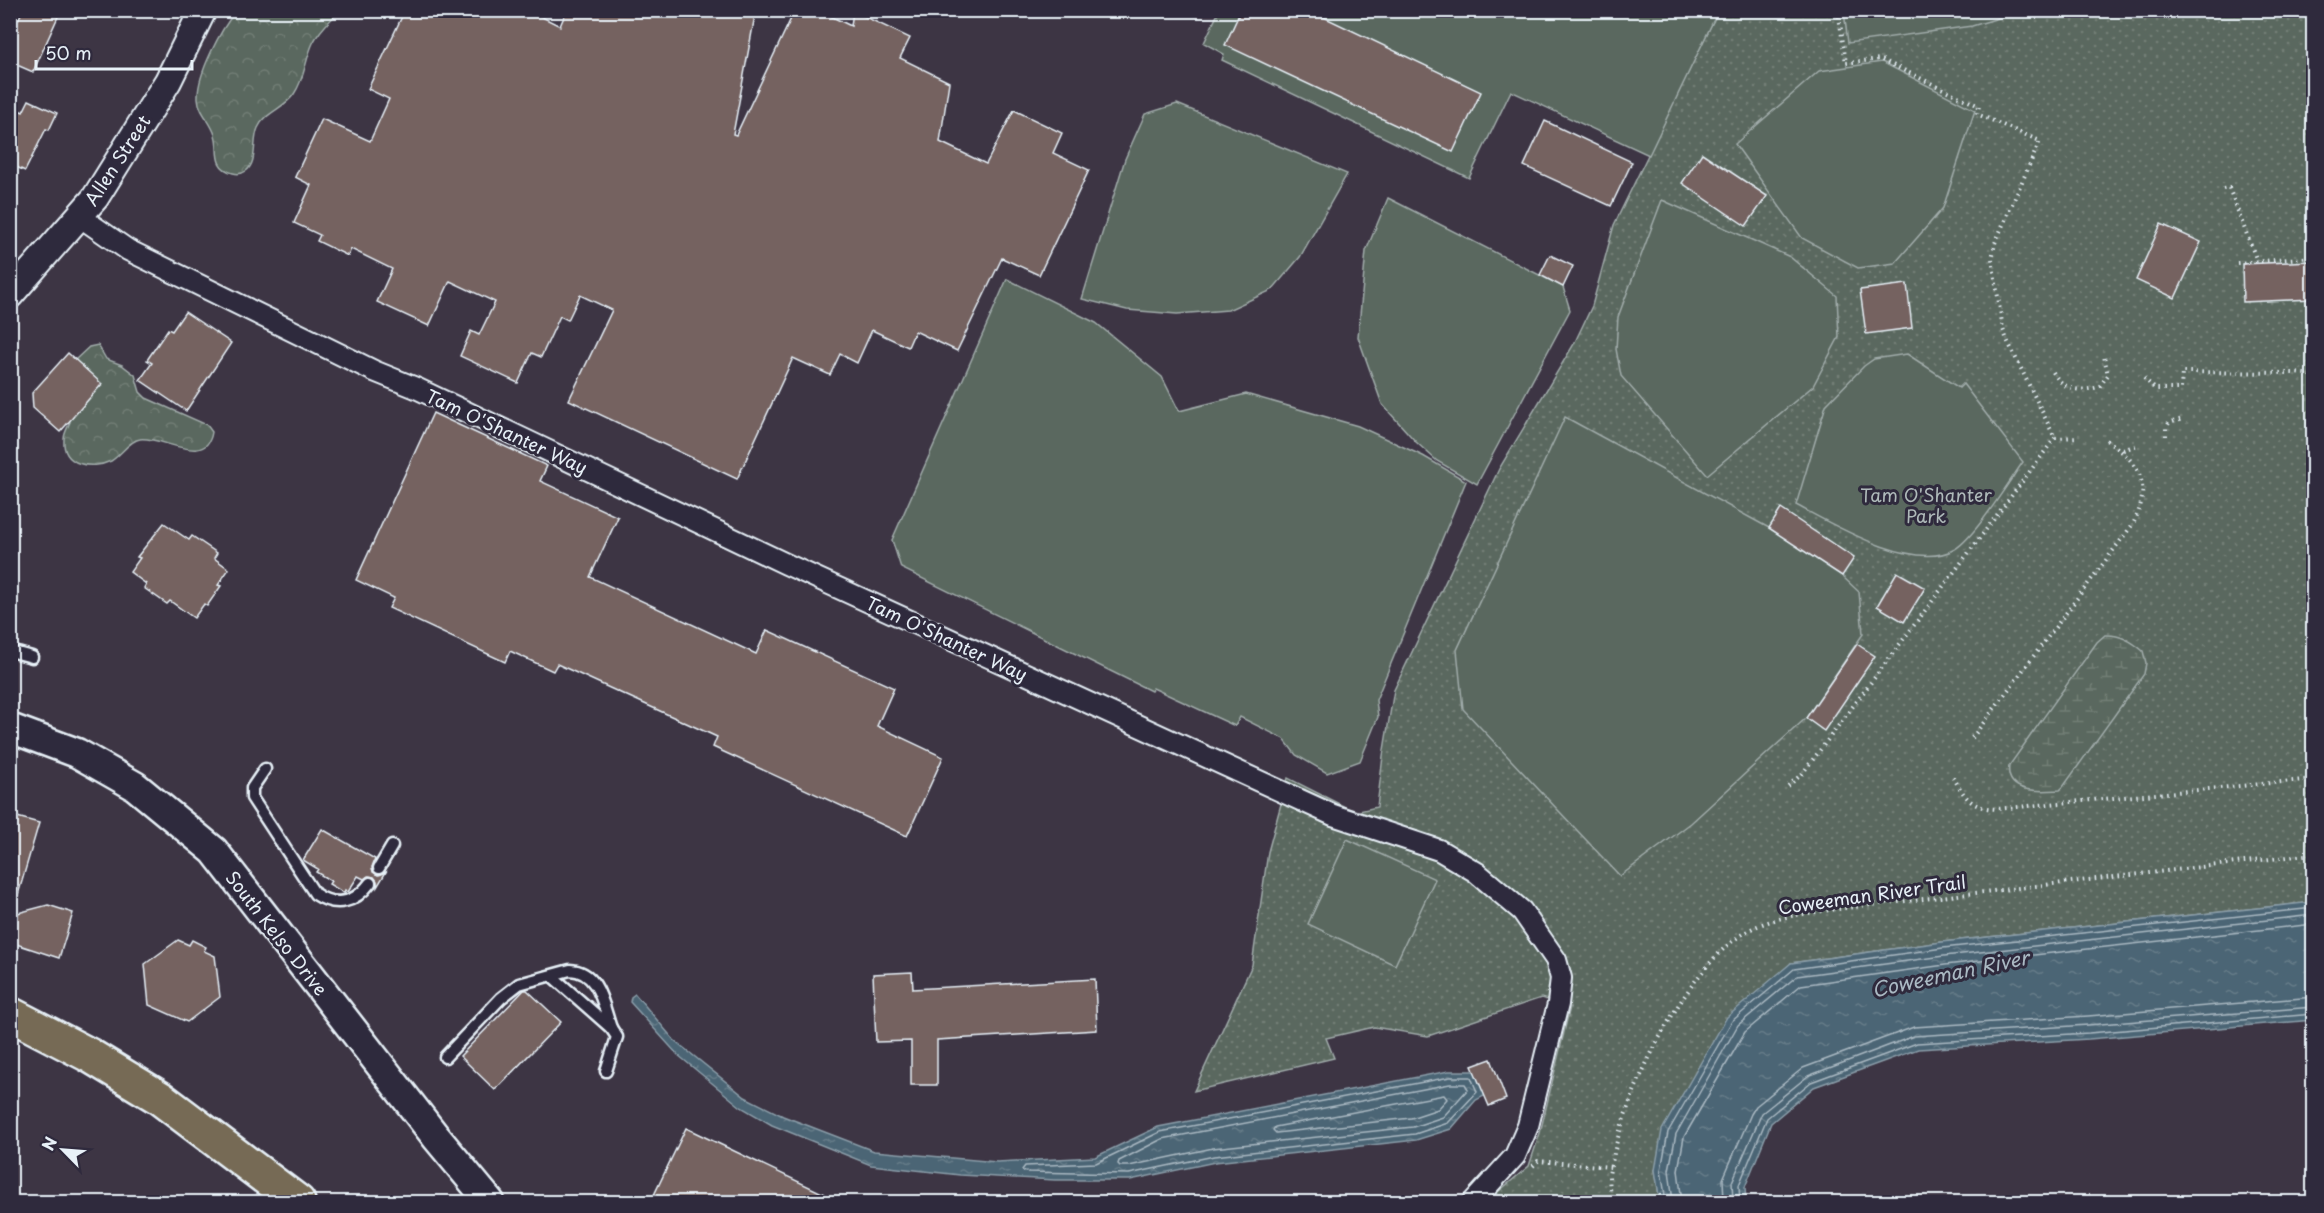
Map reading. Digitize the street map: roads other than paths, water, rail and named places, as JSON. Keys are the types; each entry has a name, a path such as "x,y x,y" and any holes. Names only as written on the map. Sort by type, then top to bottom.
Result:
{"highway":[{"path":"10,1014 89,1055 160,1098 298,1203"}],"main road":[{"name":"South Kelso Drive","path":"10,728 77,753 135,786 214,851 490,1203"}],"street":[{"name":"Allen Street","path":"10,295 95,198 168,81 203,10"},
{"name":"Tam O'Shanter Way","path":"80,216 128,250 374,371 416,388 786,564 1333,815 1439,850 1476,872 1522,911 1556,960 1561,978 1558,1004 1528,1126 1515,1156 1473,1203"}],"lane":[{"path":"10,651 32,657"},
{"path":"264,769 252,788 252,798 315,894 335,903 347,902 357,898 370,883"},
{"path":"379,868 392,846"},
{"path":"445,1057 488,1011 519,984 570,970 578,970 591,978 596,985 611,1028 617,1037 606,1071"},
{"path":"552,976 611,1028"}],"water":[{"name":"Coweeman River","path":"2313,902 2313,1020 2089,1039 1918,1049 1814,1087 1771,1123 1745,1187 1746,1202 1660,1202 1655,1170 1662,1130 1727,1017 1791,963 1942,942"},
{"path":"635,994 674,1040 745,1097 783,1116 874,1151 997,1162 1095,1157 1158,1127 1449,1071 1475,1071 1486,1095 1476,1100 1451,1129 1416,1140 1215,1162 1130,1180 1055,1180 960,1175 871,1165 772,1125 741,1107 678,1055 630,1002 631,997"}],"park label":[{"name":"Tam O'Shanter Park","path":"1926,504"}]}
